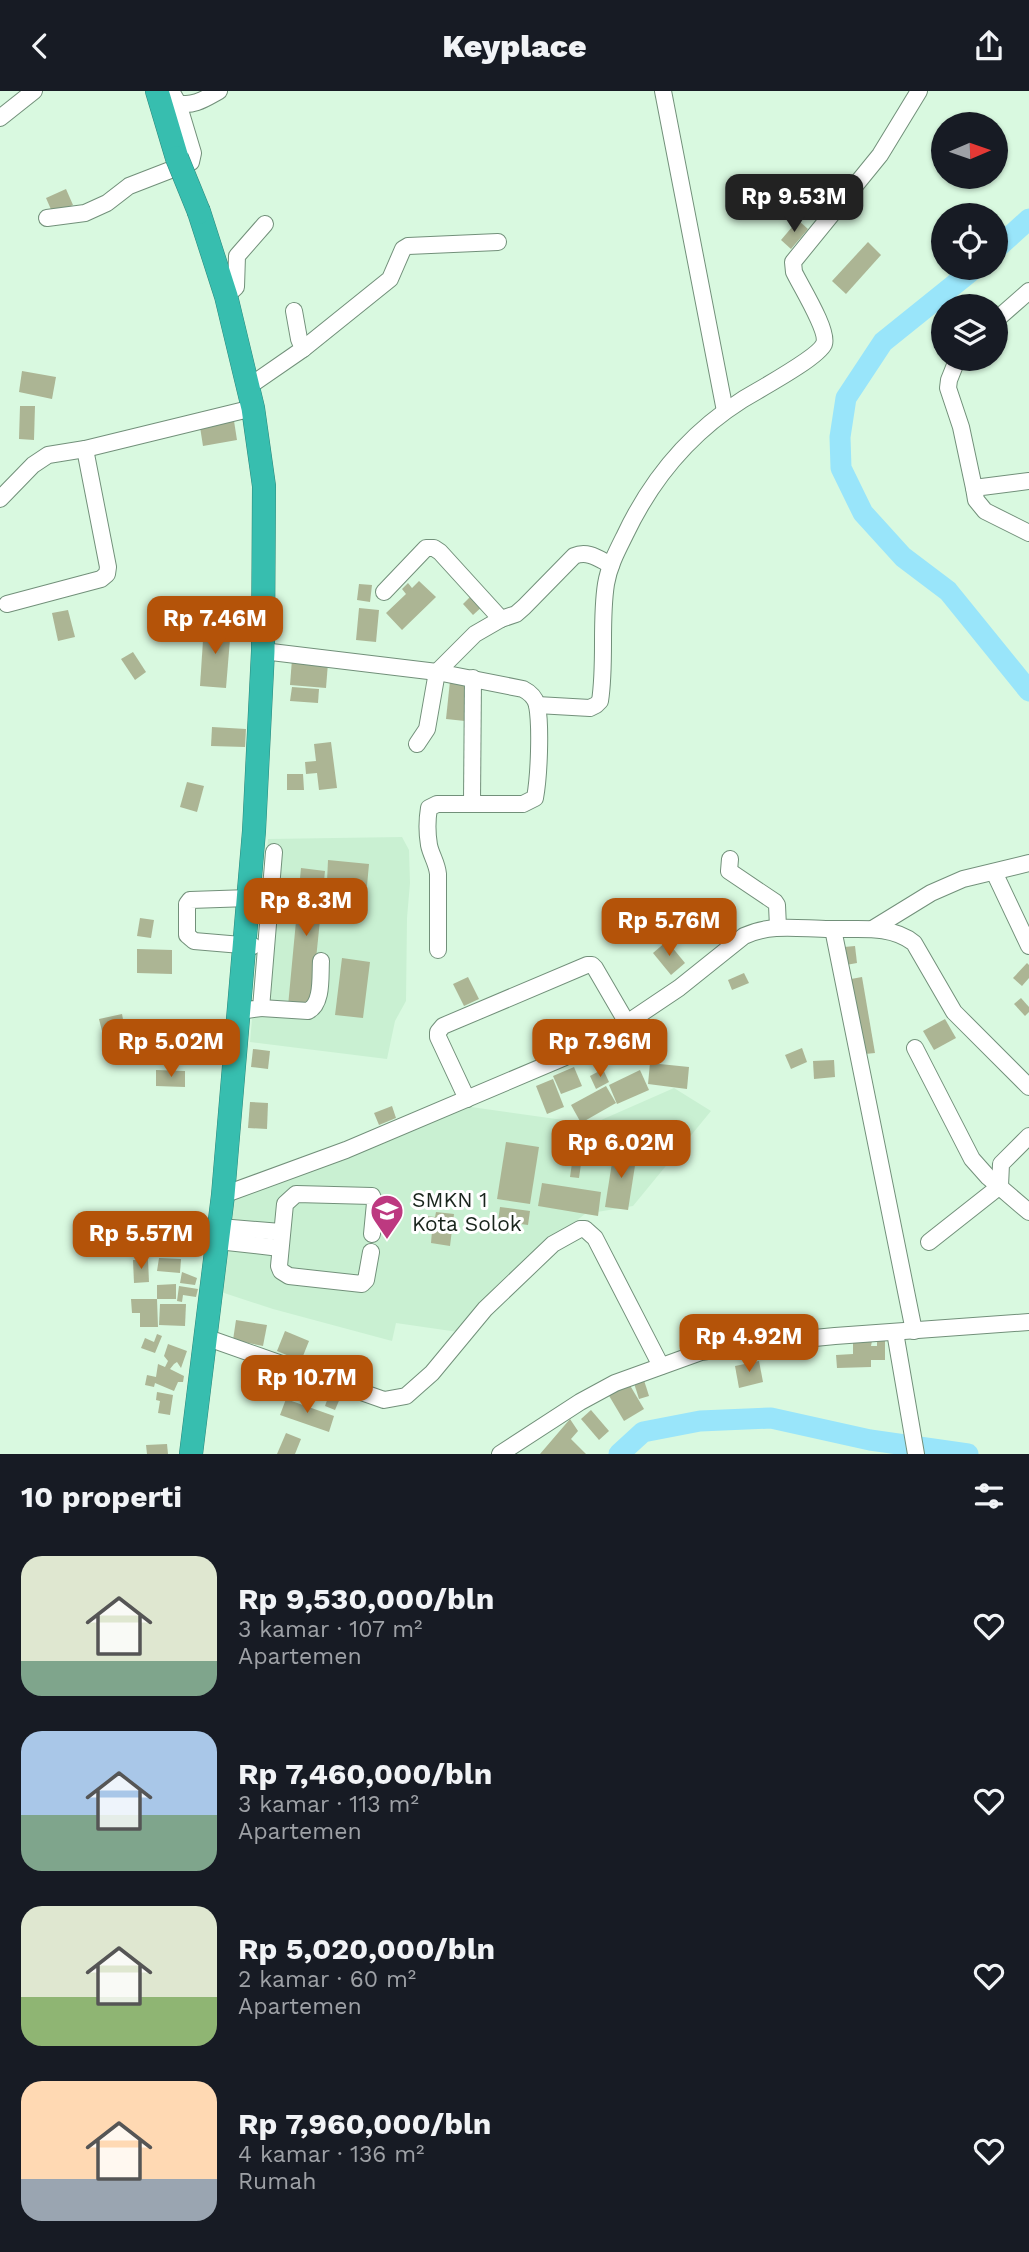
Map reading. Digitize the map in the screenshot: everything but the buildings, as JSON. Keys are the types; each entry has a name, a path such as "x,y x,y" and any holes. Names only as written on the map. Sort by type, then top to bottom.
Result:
{"highway":[{"path":"157,91 177,158 199,212 226,296 250,397 264,486 263,651 249,898 255,945 250,1009 223,1195 191,1454"}],"street":[{"path":"0,118 34,91"},
{"path":"175,97 193,105 219,91"},
{"path":"663,91 725,411"},
{"path":"537,705 590,708 600,701 606,592 611,565 648,491 678,453 725,411 800,365 824,344 824,332 794,272 793,262 880,155 919,91"},
{"path":"47,218 85,213 129,187 191,162 193,153 175,97"},
{"path":"226,296 236,287 237,256 265,224"},
{"path":"0,499 40,459 85,449 250,397 303,349 390,279 403,250 408,246 498,242"},
{"path":"1008,309 1029,291"},
{"path":"294,311 303,349"},
{"path":"953,371 948,388 961,428 976,500 985,510 1029,533"},
{"path":"7,604 102,579 107,574 108,567 85,449"},
{"path":"974,488 1029,481"},
{"path":"384,592 426,548 434,548 501,619"},
{"path":"417,744 426,729 437,672 470,638 501,619 516,614 575,556 590,554 611,565"},
{"path":"263,651 473,678 523,689 529,692 537,705 535,798 523,804 472,802 437,804 429,808 429,845 438,867 438,950"},
{"path":"472,802 473,678"},
{"path":"249,898 194,898 187,904 187,935 190,939 255,945 274,852"},
{"path":"730,859 729,871 775,902 778,927"},
{"path":"874,928 931,893 963,879 1029,863"},
{"path":"994,872 1029,946"},
{"path":"223,1195 345,1150 563,1058 627,1023 679,988 744,936 778,927 874,928 904,935 914,943 954,1012 1029,1087"},
{"path":"832,929 914,1331"},
{"path":"250,1009 308,1011 314,1008 321,961"},
{"path":"467,1098 439,1037 438,1032 443,1026 587,965 595,968 627,1023"},
{"path":"915,1048 972,1159 988,1177 1029,1212"},
{"path":"929,1242 1000,1186 1001,1164 1029,1136"},
{"path":"371,1252 366,1280 359,1284 289,1276 281,1271 279,1266 285,1204 291,1197 303,1193 372,1196 375,1203 372,1234"},
{"path":"205,1337 384,1400 395,1399 405,1396 432,1373 485,1309 553,1244 580,1229 585,1229 595,1238 661,1366"},
{"path":"219,1234 280,1240"},
{"path":"500,1454 580,1402 615,1383 701,1352 753,1344 1029,1322"},
{"path":"895,1332 916,1454"}],"shaded area":[{"path":"402,837 409,850 410,883 406,1001 395,1021 387,1059 250,1042 268,839"},
{"name":"SMKN 1 Kota Solok","path":"674,1088 711,1111 633,1206 585,1214 514,1269 458,1332 396,1323 392,1341 273,1309 218,1291 229,1197 464,1106 592,1124"}],"waterway":[{"path":"1008,238 1029,219"},
{"path":"960,280 883,342 846,398 840,437 841,468 863,513 903,557 948,591 1029,691"},
{"path":"619,1454 643,1432 700,1421 771,1418 870,1440 968,1454"}],"place":[{"name":"SMKN 1 Kota Solok","path":"387,1241"}]}
